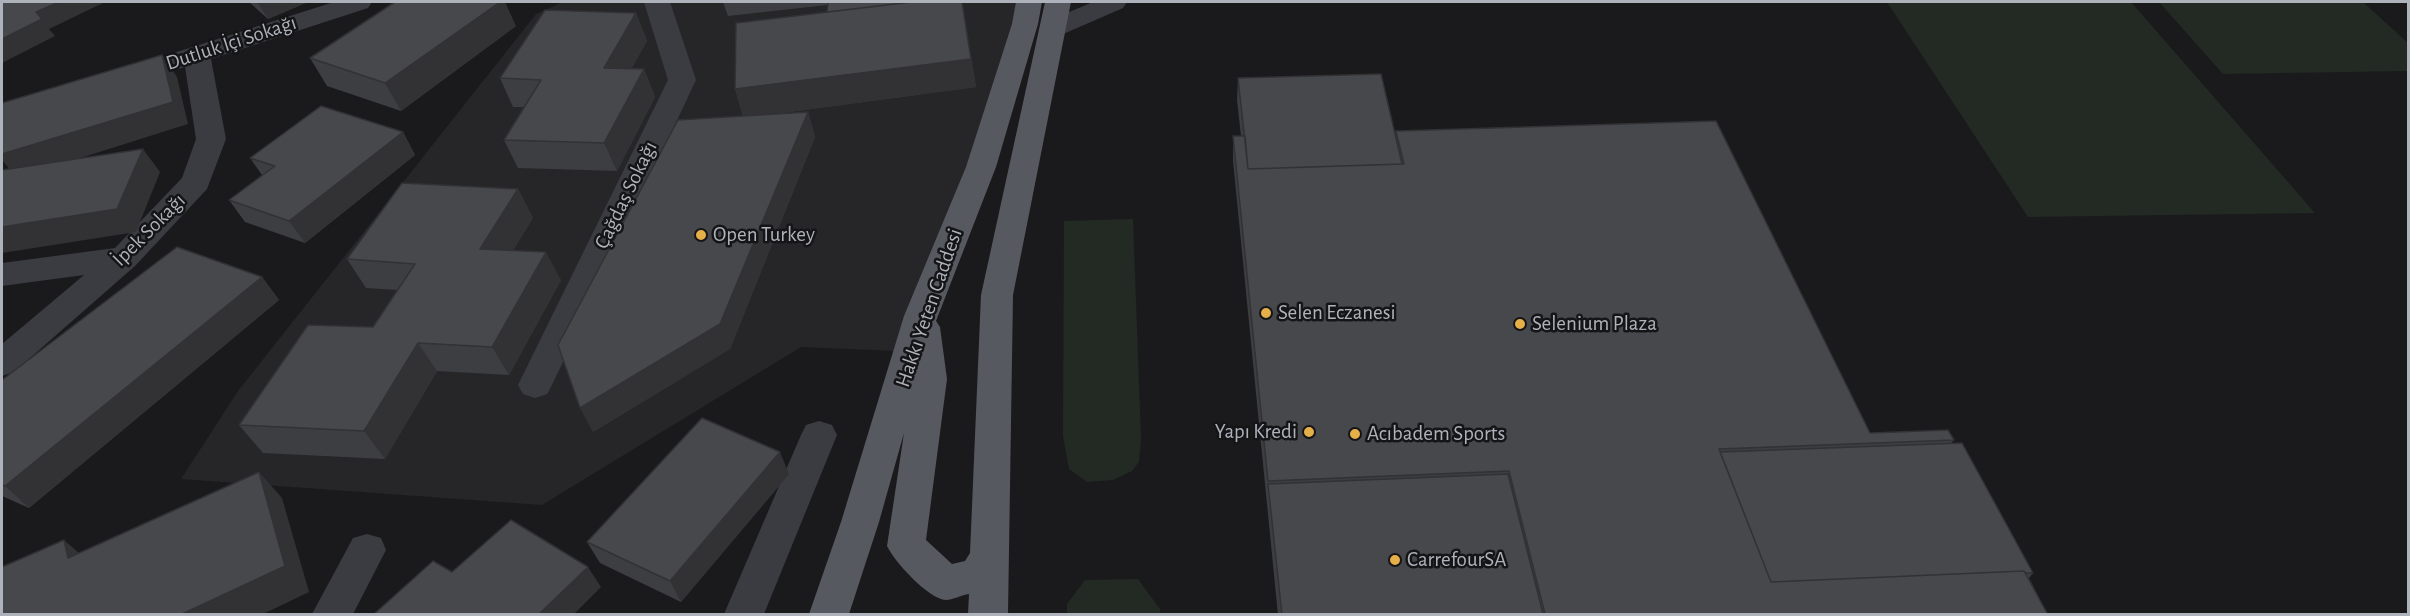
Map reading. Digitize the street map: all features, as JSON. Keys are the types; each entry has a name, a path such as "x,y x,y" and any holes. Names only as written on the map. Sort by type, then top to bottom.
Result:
{"main road":[{"name":"Hakkı Yeten Caddesi","path":"829,615 860,522 921,316 981,167 1025,24 1029,2"},
{"path":"988,615 997,295 1055,15"},
{"path":"921,316 930,379 906,546 946,583 978,574 989,558"}],"street":[{"name":"Dutluk İçi Sokağı","path":"98,86 359,2"},
{"name":"Çağdaş Sokağı","path":"535,384 682,80 657,2"},
{"path":"1055,15 1114,2"},
{"name":"İpek Sokağı","path":"2,363 124,258 196,182 211,139 197,55"},
{"path":"2,274 124,258"},
{"path":"744,615 819,435"},
{"path":"332,615 368,550"}],"shaded area":[{"path":"563,2 1030,2 1025,25 895,351 801,347 542,505 181,479 238,391 536,14"},
{"path":"1887,2 2131,2 2315,213 2028,217"},
{"path":"2159,2 2363,2 2408,43 2408,71 2223,74"},
{"path":"1133,219 1141,438 1139,462 1132,471 1113,480 1087,482 1069,469 1063,436 1064,221"},
{"path":"1138,579 1160,609 1160,614 1067,614 1067,604 1085,580"}],"building":[{"path":"2,2 59,2 36,12 42,19 2,39"},
{"path":"395,2 500,2 385,83 310,58"},
{"path":"828,2 912,2 827,12"},
{"path":"912,2 962,2 971,59 735,89 736,23"},
{"path":"545,10 636,13 604,68 644,69 604,143 504,140 541,80 500,78"},
{"path":"162,55 173,102 2,154 2,103"},
{"path":"1381,74 1402,164 1248,169 1238,78"},
{"path":"321,106 403,132 289,221 229,200 275,166 250,158"},
{"path":"808,112 720,324 580,408 558,345 678,120"},
{"name":"Selenium Plaza","path":"1716,121 1870,433 1948,430 1954,440 1719,449 1771,582 2024,571 2048,615 1524,615 1545,614 1509,471 1268,481 1233,136 1245,136 1248,169 1404,164 1396,131"},
{"path":"143,149 117,209 2,227 2,170"},
{"path":"402,183 518,189 480,249 546,252 492,347 418,343 364,431 239,425 308,325 373,327 415,264 347,259"},
{"path":"177,247 262,277 5,486 2,485 2,380"},
{"path":"702,418 780,452 670,581 587,542"},
{"path":"1962,443 2033,573 2024,571 1771,582 1720,452"},
{"path":"259,472 285,566 180,615 2,615 2,567 64,540 68,558"},
{"name":"CarrefourSA","path":"1508,474 1543,614 1282,615 1268,484"},
{"path":"511,520 588,567 538,615 373,615 433,561 452,572"}],"place":[{"name":"Open Turkey","path":"701,235"},
{"name":"Selen Eczanesi","path":"1266,313"},
{"name":"Selenium Plaza","path":"1520,324"},
{"name":"Yapı Kredi","path":"1309,432"},
{"name":"Acıbadem Sports","path":"1355,434"},
{"name":"CarrefourSA","path":"1395,560"}]}
